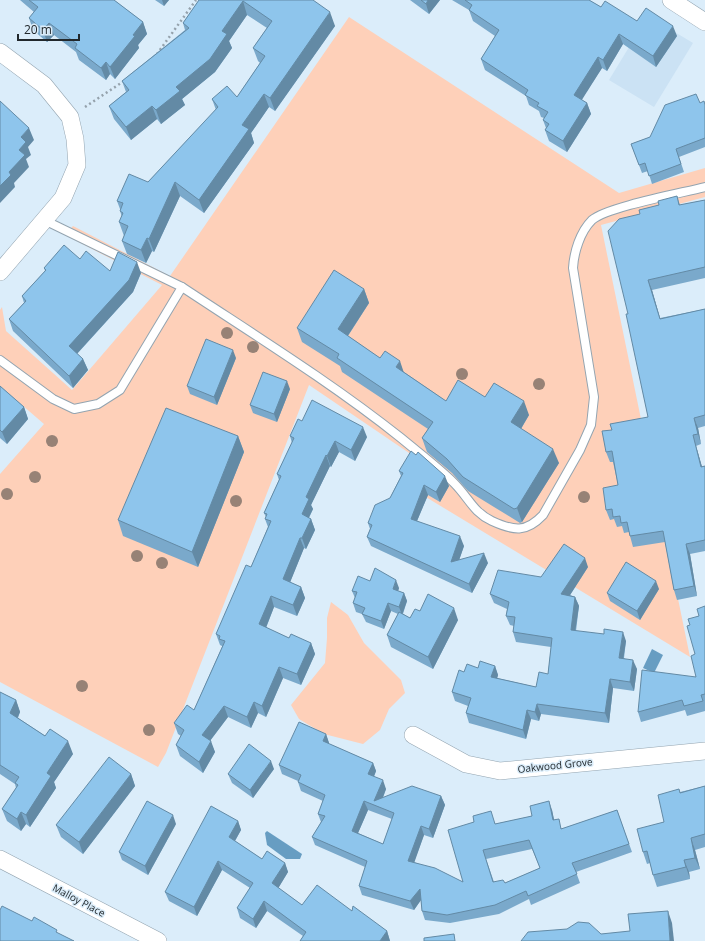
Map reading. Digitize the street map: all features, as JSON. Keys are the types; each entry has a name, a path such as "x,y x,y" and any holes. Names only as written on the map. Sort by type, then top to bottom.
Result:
{"street":[{"path":"671,0 705,22"},
{"path":"0,52 44,85 70,117 75,139 78,165 62,198 0,272"},
{"name":"Oakwood Grove","path":"413,736 466,764 500,771 705,751"},
{"name":"Malloy Place","path":"0,859 158,941"}],"lane":[{"path":"44,220 182,287 309,370 400,437 443,472 456,485 476,512 493,521 516,530 527,528 536,523 543,515 580,450 591,425 594,397 573,268 574,256 584,231 593,220 613,210 705,187"},
{"path":"0,360 53,399 74,409 98,404 120,390 182,287"}],"path":[{"path":"155,57 196,0"},
{"path":"70,117 126,80"}],"shaded area":[{"path":"648,16 693,43 654,107 609,80"},
{"path":"349,17 619,193 705,168 705,197 601,225 690,657 401,482 415,457 309,385 166,753 158,767 0,682 0,474 44,424 0,386 0,310 2,307 6,331 72,390 162,285 65,235 73,226 170,276"},
{"path":"331,602 348,615 364,643 401,680 405,693 389,709 380,730 363,744 324,734 299,719 291,705 325,663 327,618"}],"water":[{"path":"652,649 663,655 654,673 643,668"},
{"path":"267,831 302,854 300,859 286,859 267,845 265,833"}],"building":[{"path":"29,0 114,0 143,22 133,35 135,36 110,67 106,62 101,68 75,48 77,44 49,23 43,30 29,18 38,7"},
{"path":"199,0 313,0 330,12 270,98 264,94 242,125 249,129 199,200 175,182 149,239 147,238 141,250 122,241 128,226 119,222 123,213 120,211 123,203 117,201 129,174 148,182 218,107 212,99 227,86 237,97 265,56 253,48 272,21 243,1 222,31 227,34 210,59 176,87 180,91 156,110 152,106 126,127 109,106 129,90 122,81 189,28 183,23"},
{"path":"421,0 428,0 426,4"},
{"path":"465,0 589,0 601,7 605,1 637,21 646,8 673,26 653,56 619,34 603,60 598,57 574,95 587,103 563,141 545,130 549,124 543,120 548,112 537,106 539,103 525,95 528,90 481,59 499,30 469,10 472,5"},
{"path":"696,94 700,103 704,101 705,105 705,138 676,149 681,164 649,176 645,163 639,165 631,144 650,137 665,105"},
{"path":"0,101 29,128 21,137 26,142 19,150 25,155 9,172 11,175 0,186"},
{"path":"677,196 679,205 705,200 705,267 648,280 660,319 705,309 705,415 694,418 698,434 693,435 701,467 705,466 705,540 686,544 694,586 674,590 663,531 630,536 627,522 621,523 620,516 613,517 612,509 606,510 603,488 618,485 612,451 606,452 602,431 612,430 610,424 648,417 626,314 628,314 608,231 619,219 640,214 639,210 659,205 658,201"},
{"path":"64,245 80,259 86,251 110,271 118,252 137,262 129,280 69,346 83,359 69,376 9,319 26,301 22,296 46,270 44,268"},
{"path":"334,270 364,289 338,329 380,358 385,351 400,361 396,367 446,401 458,380 485,397 494,383 524,401 511,422 553,449 517,508 514,509 463,477 447,459 422,438 433,422 337,358 339,354 297,328"},
{"path":"206,339 233,350 214,397 187,386"},
{"path":"263,372 287,381 274,414 250,405"},
{"path":"0,386 24,407 2,432 0,430"},
{"path":"312,400 363,427 351,450 335,441 327,456 326,455 306,497 309,499 302,514 311,519 302,538 300,538 283,579 301,587 293,605 271,596 259,624 289,638 291,634 311,643 297,674 279,667 262,706 254,702 247,717 224,706 202,735 211,741 199,762 176,745 184,730 174,723 187,705 194,710 225,641 219,639 220,636 216,634 246,565 251,567 271,521 265,519 267,514 264,513 281,476 277,474 294,438 290,436 298,419 302,421"},
{"path":"166,408 238,436 192,552 118,520"},
{"path":"411,451 416,455 418,452 445,476 436,492 424,485 411,519 460,536 451,562 484,553 469,584 367,537 372,525 368,523 375,505 390,498 403,473 399,471"},
{"path":"564,544 585,558 561,594 575,597 571,630 604,634 604,629 623,632 619,658 633,660 630,682 610,679 605,713 537,704 535,712 527,710 523,730 466,713 471,698 452,692 459,670 464,672 467,664 478,668 480,661 495,666 491,677 536,687 539,672 548,674 552,638 513,632 515,617 506,616 509,602 490,594 498,570 541,577"},
{"path":"626,562 656,581 637,611 607,593"},
{"path":"375,568 396,580 393,589 404,593 399,607 388,603 381,621 362,614 365,608 353,603 357,592 352,591 358,576 370,581"},
{"path":"428,594 454,608 428,657 387,635 399,612 410,618 415,609 420,611"},
{"path":"705,606 705,694 701,695 703,701 684,706 682,700 638,712 642,670 696,677 691,656 695,654 687,626 690,625 688,619 699,616 697,609"},
{"path":"0,692 16,700 10,713 45,736 50,729 68,741 47,773 51,776 26,815 21,812 17,819 2,809 18,785 15,783 19,777 0,765"},
{"path":"299,722 326,734 323,741 373,763 368,774 383,780 374,801 412,786 441,796 429,829 421,826 408,861 435,868 463,882 448,830 474,822 473,816 491,811 495,824 532,816 530,806 549,801 553,820 559,819 561,829 617,810 629,844 572,863 577,874 528,896 526,891 495,905 447,915 422,911 420,889 410,901 359,886 367,861 312,837 325,816 318,814 325,795 298,782 301,775 279,765","holes":["364,801 394,813 383,844 352,831","529,840 540,868 505,883 503,880 493,882 483,850"]},
{"path":"249,744 271,761 250,790 228,774"},
{"path":"109,757 131,774 79,842 56,825"},
{"path":"705,786 705,834 691,838 695,858 684,860 686,867 653,875 647,851 643,852 637,829 664,822 658,795 679,789 680,793"},
{"path":"147,801 173,815 145,866 119,852"},
{"path":"211,806 238,821 229,837 262,859 267,851 285,863 272,883 302,905 317,885 352,911 353,906 387,931 380,941 300,941 306,932 264,901 253,919 237,908 253,883 218,861 194,907 165,892"},
{"path":"2,906 32,921 34,917 57,930 56,932 74,941 0,941 0,910"},
{"path":"668,911 670,941 521,941 528,932 567,929 578,922 589,923 601,934 630,931 628,914"},
{"path":"454,934 455,941 424,941 424,938"}]}
